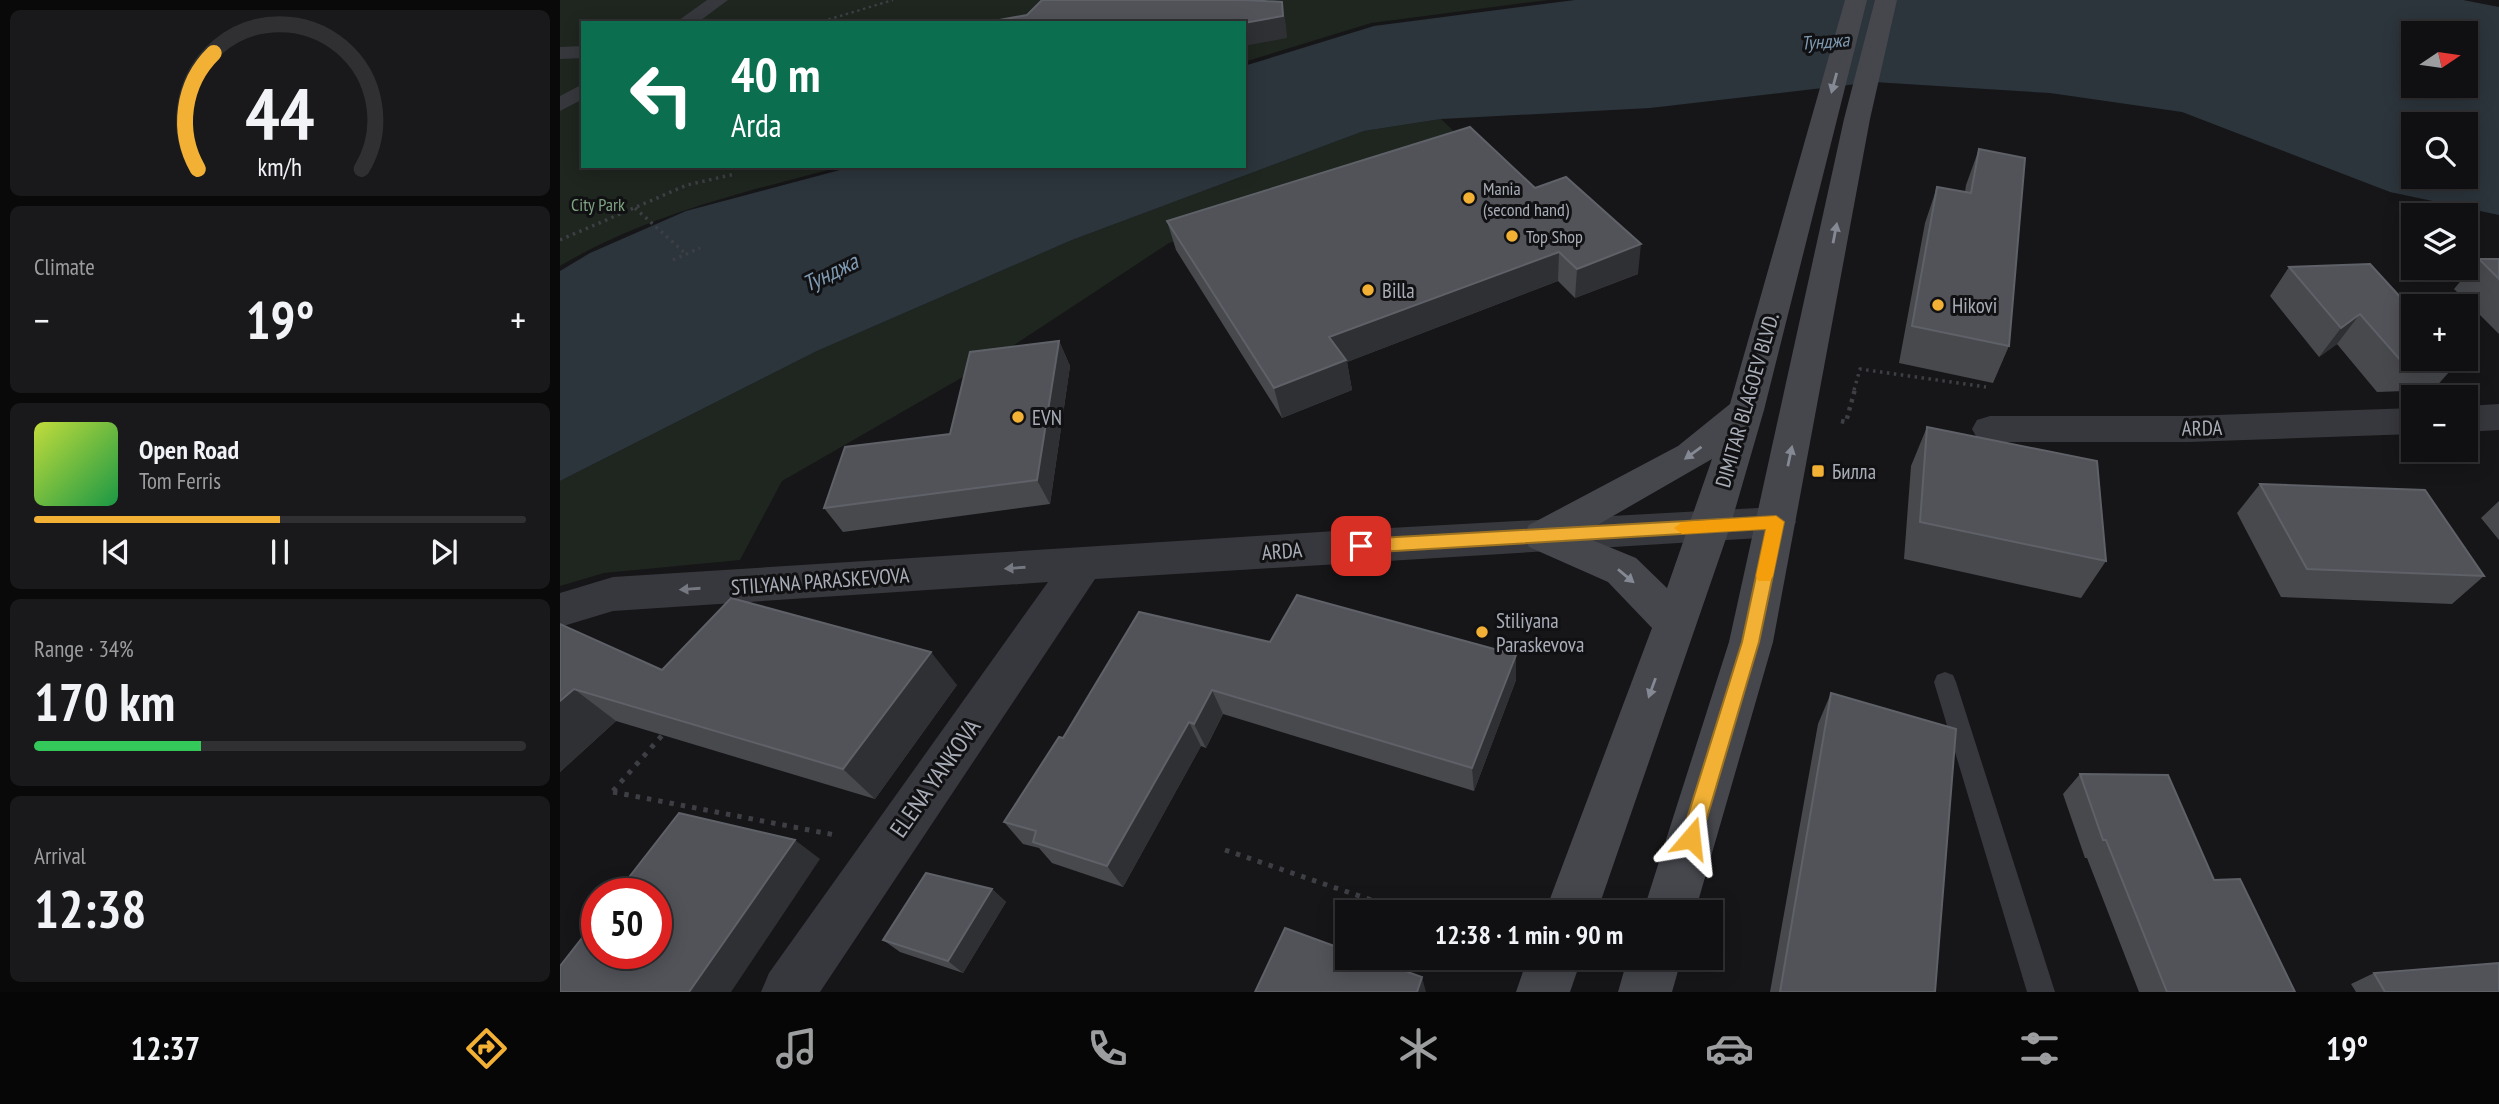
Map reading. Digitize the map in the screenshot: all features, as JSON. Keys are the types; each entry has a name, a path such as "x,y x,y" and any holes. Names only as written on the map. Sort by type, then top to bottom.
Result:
{"main road":[{"name":"DIMITAR BLAGOEV BLVD.","path":"1575,900 1710,527 1746,410 1856,0"},
{"path":"1673,900 1751,642 1799,416 1857,119 1886,0"},
{"path":"1543,536 1691,456 1746,410"},
{"path":"1543,536 1622,570 1675,623"},
{"path":"1543,992 1551,970"},
{"path":"1644,992 1651,970"}],"street":[{"path":"687,21 719,0"},
{"path":"560,53 581,52"},
{"name":"ARDA","path":"2007,429 2188,429 2401,421"},
{"name":"ARDA","path":"1083,564 1776,522"},
{"name":"STILYANA PARASKEVOVA","path":"560,610 613,594 1083,564"},
{"name":"ELENA YANKOVA","path":"788,992 1083,564"}],"lane":[{"path":"1945,681 2041,992"}],"path":[{"path":"824,21 893,0"},
{"path":"560,240 687,185 735,174"},
{"path":"634,207 686,254"},
{"path":"673,260 700,248"},
{"path":"1799,416 1846,422 1860,369 2006,390 2015,397 2007,429"},
{"path":"668,729 613,792 889,845"},
{"path":"1225,850 1371,900"}],"green space":[{"name":"City Park","path":"560,0 1548,0 1371,23 1246,61 1246,21 581,21 581,168 835,168 734,195 662,218 593,248 560,266"},
{"path":"1441,119 1463,140 1169,243 982,366 782,481 740,560 604,573 560,586 560,481 817,351 1072,240 1364,131"}],"water":[{"name":"Тунджа","path":"1575,0 2463,0 2499,7 2499,215 2478,211 2478,203 2442,203 2390,192 2182,112 2050,93 1874,82 1650,108 1441,119 1364,131 1072,240 817,351 560,481 560,271 590,253 686,211 847,168 1246,168 1246,65 1374,26"}],"building":[{"path":"1042,0 1245,0 1282,2 1283,16 1246,23 994,21 1027,15"},
{"name":"Billa","path":"1470,127 1535,188 1566,177 1641,244 1577,269 1559,252 1329,337 1346,360 1274,388 1167,221"},
{"path":"1979,149 2025,158 2009,346 1912,326 1937,187 1971,193"},
{"path":"2479,259 2499,259 2499,279"},
{"path":"2370,264 2401,298 2401,361 2360,314 2341,328 2289,267"},
{"name":"EVN","path":"1059,341 1037,480 824,508 845,447 950,434 970,352"},
{"path":"1927,427 2097,461 2106,561 1920,522"},
{"path":"2260,484 2425,490 2484,576 2307,569"},
{"path":"1297,595 1516,655 1472,768 1212,690 1194,724 1189,722 1107,866 1033,842 1036,831 1004,822 1059,737 1063,738 1139,612 1270,642"},
{"path":"731,598 931,652 843,769 574,689 560,701 560,624 662,670"},
{"path":"1831,693 1956,729 1935,992 1780,992"},
{"path":"2080,774 2168,775 2214,880 2240,879 2295,992 2167,992 2106,840 2103,840"},
{"path":"679,813 795,840 689,992 560,992 560,966 581,939 581,969 672,969 672,878 628,878"},
{"path":"926,873 992,889 948,961 883,940"},
{"path":"1285,928 1335,946 1335,970 1402,970 1422,977 1417,992 1255,992"},
{"path":"2499,963 2499,992 2385,992 2374,973"}],"slow traffic":[{"path":"1682,528 1776,522 1764,576"}],"place":[{"name":"Mania (second hand)","path":"1469,198"},
{"name":"Top Shop","path":"1512,236"},
{"name":"Billa","path":"1368,290"},
{"name":"Hikovi","path":"1938,305"},
{"name":"EVN","path":"1018,417"},
{"name":"Билла","path":"1818,471"},
{"name":"Stiliyana Paraskevova","path":"1482,632"}],"route":[{"path":"1361,546 1776,522 1751,642 1691,838"}]}
